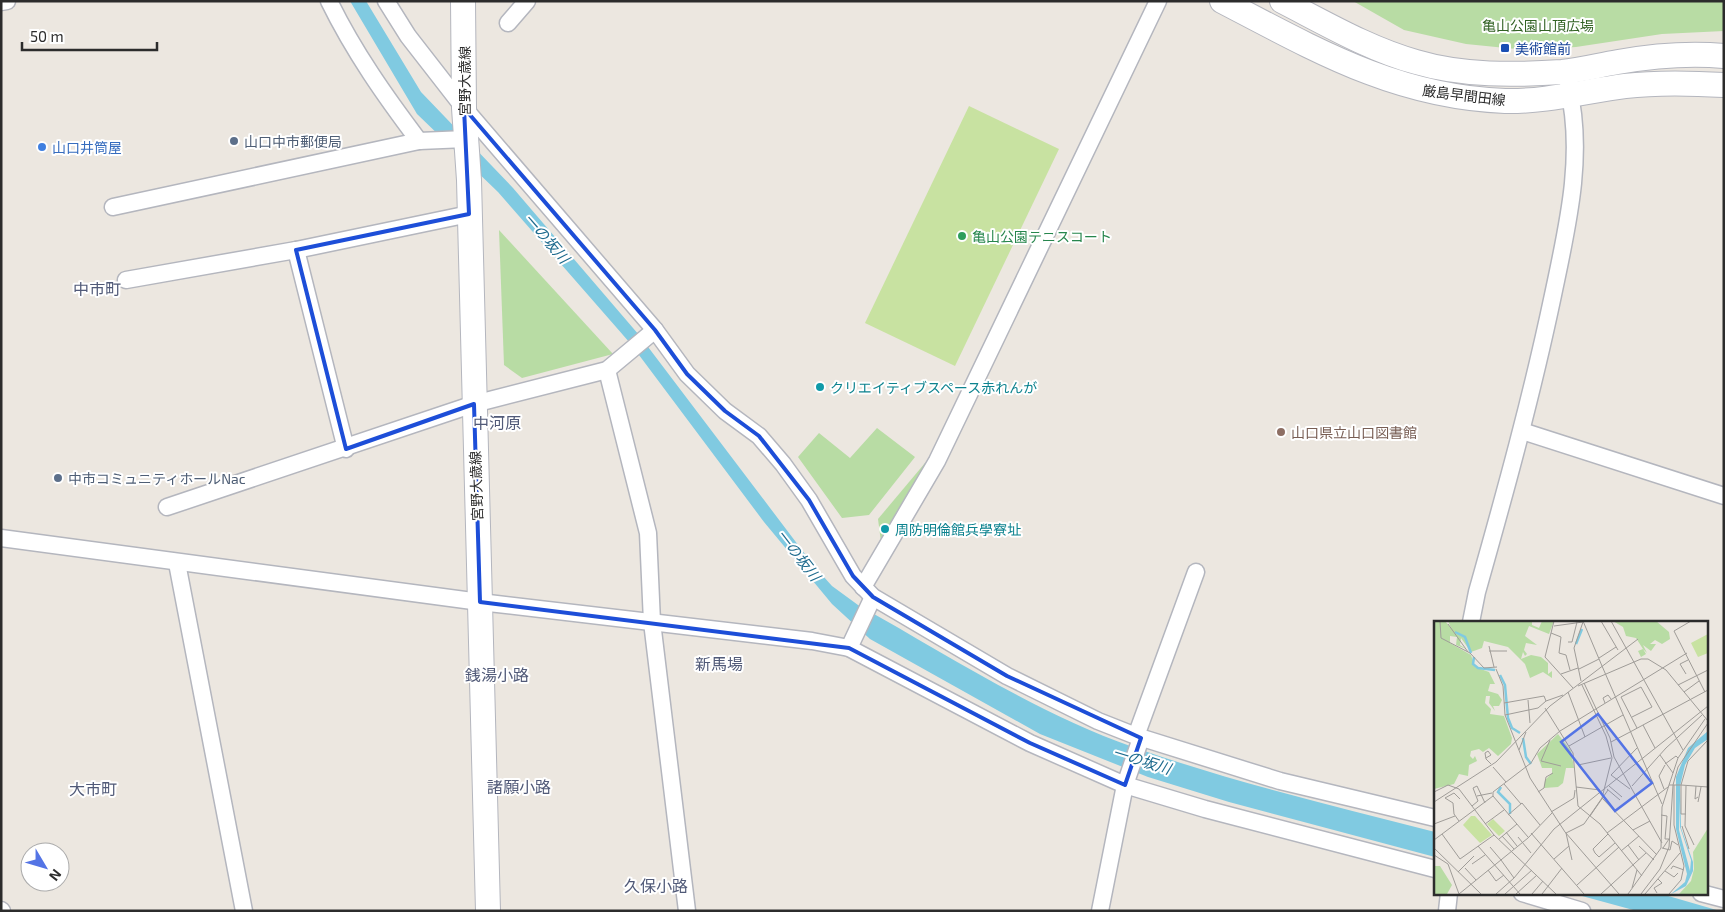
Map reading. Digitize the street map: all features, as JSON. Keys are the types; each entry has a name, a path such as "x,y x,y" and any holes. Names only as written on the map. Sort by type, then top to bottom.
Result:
{"main road":[{"name":"宮野大歳線","path":"463,1 464,108 468,169 488,911"},
{"name":"厳島早間田線","path":"1222,1 1326,55 1369,74 1415,89 1506,101 1570,96 1626,86 1683,83 1724,85"},
{"name":"厳島早間田線","path":"1282,1 1357,39 1416,62 1476,72 1564,72 1621,61 1705,54 1724,56"}],"street":[{"path":"1,2 7,1"},
{"path":"329,1 343,30 374,80 419,141"},
{"path":"386,1 408,36 464,108 687,374 725,411 759,436 783,464 809,500 868,597 1007,676 1139,740 1280,781 1434,818"},
{"path":"508,23 527,1"},
{"path":"851,644 868,597 937,461 1158,1"},
{"path":"1471,621 1477,592 1538,367 1571,200 1574,126 1570,96 1564,72"},
{"path":"113,207 419,141 466,139"},
{"path":"126,280 296,250 468,214"},
{"path":"296,250 346,449"},
{"path":"168,507 346,449 474,404 607,370 652,332"},
{"path":"607,370 648,533 652,622 687,911"},
{"path":"1522,430 1724,496"},
{"path":"1,538 480,602 851,644 1030,743 1126,782 1205,809 1434,869"},
{"path":"177,563 244,911"},
{"path":"1100,911 1126,782 1196,572"},
{"path":"1447,911 1449,894"},
{"path":"1525,894 1582,911"},
{"path":"1705,894 1724,899"}],"highlighted area":[{"path":"464,108 655,330 687,374 725,411 759,436 809,500 853,576 873,597 1007,676 1141,738 1125,785 1030,743 849,648 480,602 474,404 346,449 296,250 469,214"}],"green space":[{"name":"亀山公園山頂広場","path":"1353,1 1724,1 1724,31 1662,34 1576,47 1527,50 1466,44 1404,30"},
{"name":"亀山公園テニスコート","path":"969,106 1059,149 955,366 865,323"},
{"path":"499,230 613,354 522,378 504,365"},
{"path":"877,428 915,457 869,515 842,518 798,457 819,433 850,458"},
{"path":"926,464 881,542 878,519"}],"water":[{"name":"一の坂川","path":"350,1 366,1 421,92 513,188 639,335 814,566 832,586 858,605 993,682 1062,718 1097,733 1170,760 1283,793 1434,832 1434,857 1229,802 1148,777 1040,734 870,639 832,604 764,522 630,343 498,192 417,114"},
{"path":"1575,894 1661,894 1720,911 1637,911"}],"place":[{"name":"美術館前","path":"1505,48"},
{"name":"山口中市郵便局","path":"234,141"},
{"name":"山口井筒屋","path":"42,147"},
{"name":"亀山公園テニスコート","path":"962,236"},
{"name":"クリエイティブスペース赤れんが","path":"820,387"},
{"name":"山口県立山口図書館","path":"1281,432"},
{"name":"中市コミュニティホールNac","path":"58,478"},
{"name":"周防明倫館兵學寮址","path":"885,529"}],"district":[{"name":"中市町","path":"97,288"},
{"name":"中河原","path":"497,422"},
{"name":"新馬場","path":"719,663"},
{"name":"銭湯小路","path":"497,674"},
{"name":"諸願小路","path":"519,786"},
{"name":"大市町","path":"93,788"},
{"name":"久保小路","path":"656,885"}]}
